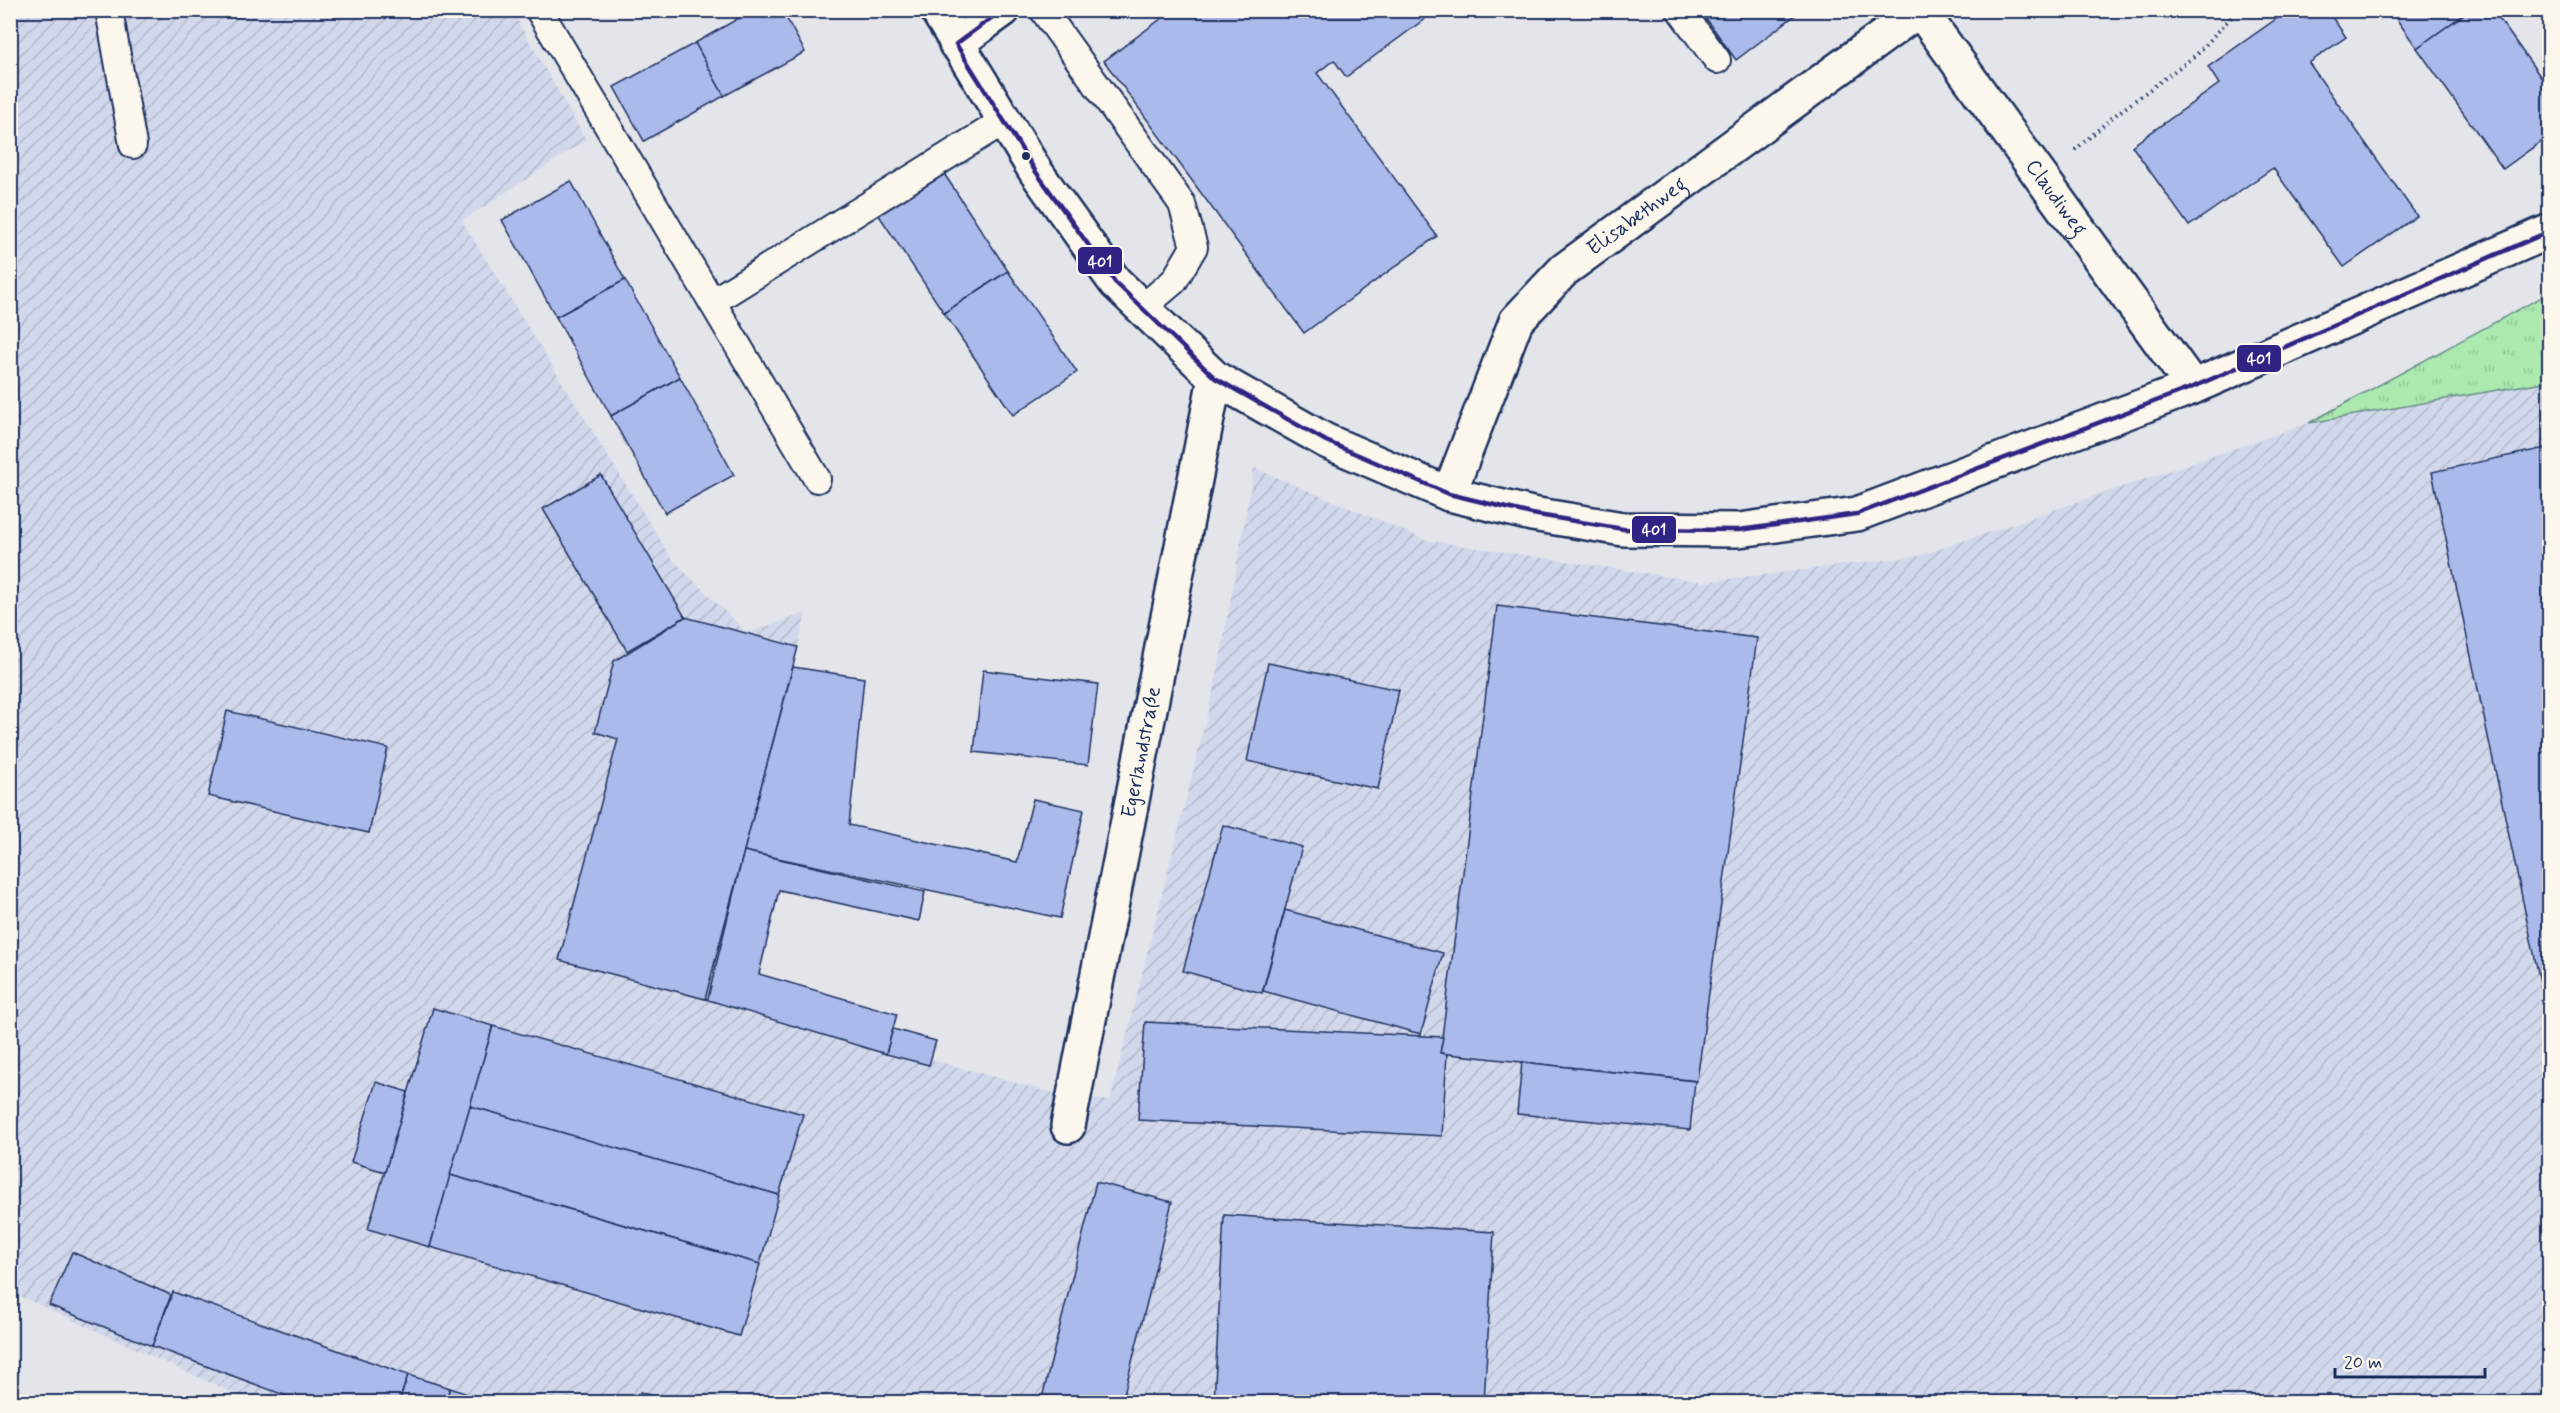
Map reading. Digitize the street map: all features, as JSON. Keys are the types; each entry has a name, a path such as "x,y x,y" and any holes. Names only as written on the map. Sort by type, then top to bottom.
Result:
{"street":[{"path":"937,10 1036,172 1115,282 1215,378 1326,441 1449,494 1532,514 1623,529 1739,530 1857,514 2193,387 2550,231"},
{"path":"956,44 1003,10"},
{"name":"Claudiweg","path":"1919,10 2193,387"},
{"name":"Elisabethweg","path":"1449,494 1516,321 1564,270 1919,10"},
{"name":"Egerlandstraße","path":"1068,1126 1215,378"}],"lane":[{"path":"109,10 133,145"},
{"path":"539,10 817,479"},
{"path":"1044,10 1182,204 1194,247 1174,282 1142,308"},
{"path":"1680,10 1717,60"},
{"path":"712,302 1004,121"}],"path":[{"path":"2042,178 2114,116 2196,55 2238,10"}],"shaded area":[{"path":"11,11 512,11 586,140 462,221 672,559 747,633 806,613 708,998 1049,1092 1110,1101 1217,676 1254,468 1426,540 1703,582 1919,556 2309,423 2549,293 2549,1402 253,1402 11,1292"}],"green space":[{"path":"2549,293 2549,381 2309,423"}],"building":[{"path":"753,10 782,10 805,52 724,96 695,43"},
{"path":"1173,10 1437,10 1346,77 1334,60 1317,73 1437,236 1304,333 1104,61"},
{"path":"1700,10 1802,10 1736,60"},
{"path":"2289,10 2327,10 2346,37 2309,63 2417,216 2344,267 2273,168 2189,226 2132,146 2219,84 2208,67"},
{"path":"2390,10 2470,10 2417,48"},
{"path":"2470,10 2493,10 2550,90 2550,135 2503,169 2417,48"},
{"path":"695,43 724,96 644,141 614,87"},
{"path":"941,169 1008,271 944,313 876,211"},
{"path":"571,181 625,280 556,317 502,220"},
{"path":"1008,271 1077,372 1013,415 944,313"},
{"path":"625,280 680,377 611,416 556,317"},
{"path":"680,377 734,475 665,513 611,416"},
{"path":"2550,447 2550,1000 2544,1001 2432,472"},
{"path":"601,475 685,617 627,651 543,509"},
{"path":"1497,606 1757,638 1697,1081 1440,1053"},
{"path":"685,617 798,647 705,999 559,960 618,739 595,732 614,661"},
{"path":"1268,663 1399,690 1378,789 1247,761"},
{"path":"793,667 864,678 849,825 1017,862 1033,799 1084,810 1060,918 744,851"},
{"path":"983,670 1098,684 1088,765 974,752"},
{"path":"227,711 388,748 369,833 208,796"},
{"path":"1223,825 1302,847 1262,993 1183,971"},
{"path":"744,851 925,892 919,921 779,890 759,974 897,1014 886,1054 705,999 708,998"},
{"path":"1285,910 1443,953 1421,1034 1263,991"},
{"path":"433,1008 493,1026 430,1247 368,1229"},
{"path":"1145,1022 1443,1037 1440,1053 1447,1054 1442,1136 1138,1120"},
{"path":"493,1026 803,1114 779,1195 470,1106"},
{"path":"893,1029 936,1041 929,1065 886,1054"},
{"path":"1522,1062 1695,1081 1690,1130 1517,1114"},
{"path":"376,1082 408,1092 385,1172 351,1162"},
{"path":"470,1106 779,1195 760,1264 450,1175"},
{"path":"450,1175 760,1264 739,1336 430,1247"},
{"path":"1096,1182 1172,1202 1122,1402 1041,1402"},
{"path":"1224,1215 1494,1232 1484,1402 1214,1402"},
{"path":"72,1252 171,1295 152,1346 49,1305"},
{"path":"173,1292 408,1375 399,1402 303,1402 152,1346"},
{"path":"408,1375 450,1388 445,1402 399,1402"},
{"path":"450,1388 488,1401 488,1402 445,1402"},
{"path":"640,1392 674,1402 637,1402"}],"transit line":[{"name":"401","path":"1002,10 956,44 1036,172 1115,282 1215,378 1326,441 1449,494 1532,514 1623,529 1739,530 1857,514 2193,387 2550,231"}]}
